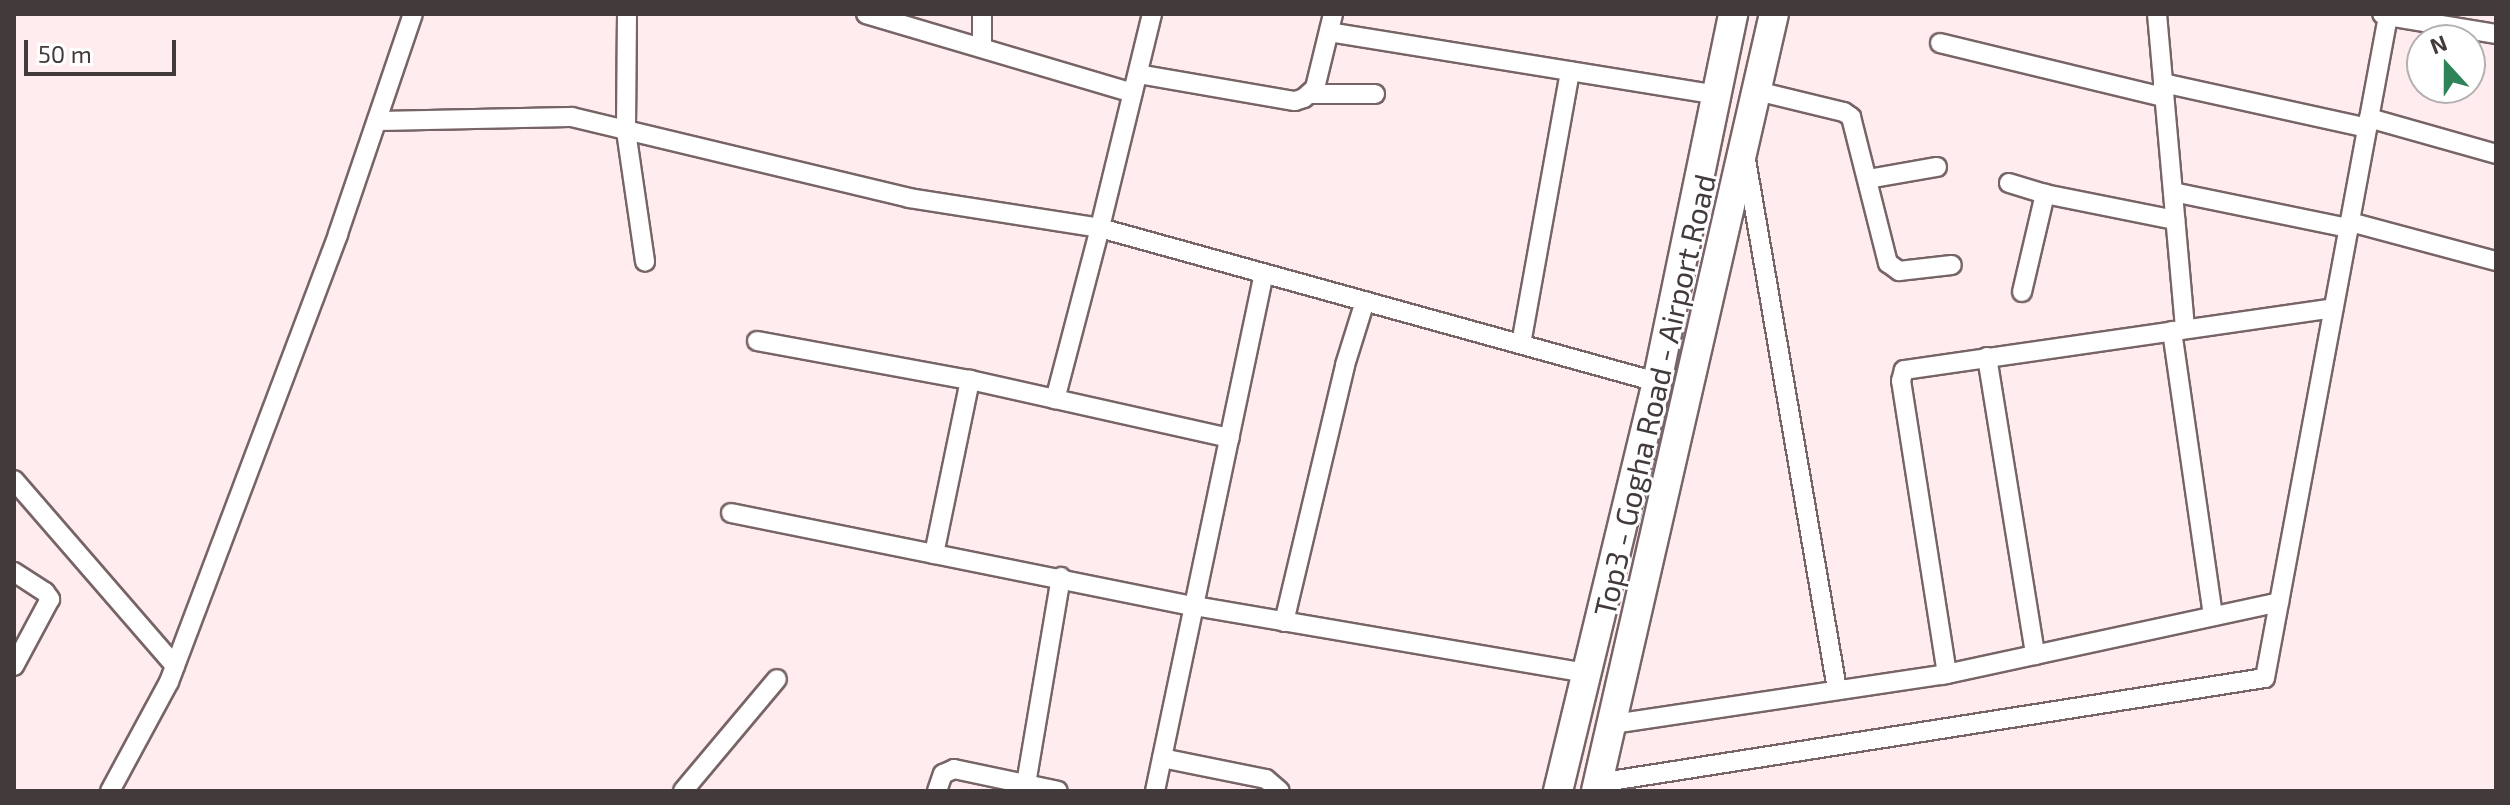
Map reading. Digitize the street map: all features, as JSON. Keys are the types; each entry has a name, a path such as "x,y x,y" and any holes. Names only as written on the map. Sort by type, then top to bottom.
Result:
{"main road":[{"name":"Top3 - Gogha Road - Airport Road","path":"1558,791 1657,382 1733,14"},
{"name":"Top3 - Gogha Road - Airport Road","path":"1597,787 1774,14"}],"street":[{"path":"110,791 175,666 338,234 413,14"},
{"path":"627,14 626,131 645,262"},
{"path":"866,14 982,48 1136,83 1295,101 1310,94 1375,94"},
{"path":"982,14 982,48"},
{"path":"1055,399 1152,14"},
{"path":"2157,14 2175,220 2178,330 2213,616"},
{"path":"1597,787 2265,678 2368,123 2385,15 2496,34"},
{"path":"1310,94 1331,23 1570,71 1716,95"},
{"path":"1940,43 2164,90 2368,123 2496,154"},
{"path":"1521,344 1570,71"},
{"path":"1757,91 1844,112 1851,117 1888,263 1899,271 1952,265"},
{"path":"377,121 572,117 909,198 1100,228 1657,382"},
{"path":"1744,153 1837,689"},
{"path":"1868,179 1937,167"},
{"path":"2009,183 2045,194 2175,220"},
{"path":"2173,192 2349,225 2496,261"},
{"path":"2022,292 2045,194"},
{"path":"1155,791 1264,273"},
{"path":"1284,622 1345,365 1365,301"},
{"path":"1947,674 1902,375 1909,367 2334,308"},
{"path":"757,341 970,380 1230,438"},
{"path":"1987,357 2035,655"},
{"path":"934,554 970,380"},
{"path":"14,480 175,666"},
{"path":"731,513 1194,606 1588,673"},
{"path":"14,572 45,592 50,599 14,666"},
{"path":"1026,784 1061,577"},
{"path":"1613,724 1947,674 2279,602"},
{"path":"690,789 777,679"},
{"path":"1162,758 1266,779 1280,791"},
{"path":"937,791 943,774 954,769 1058,791"}]}
